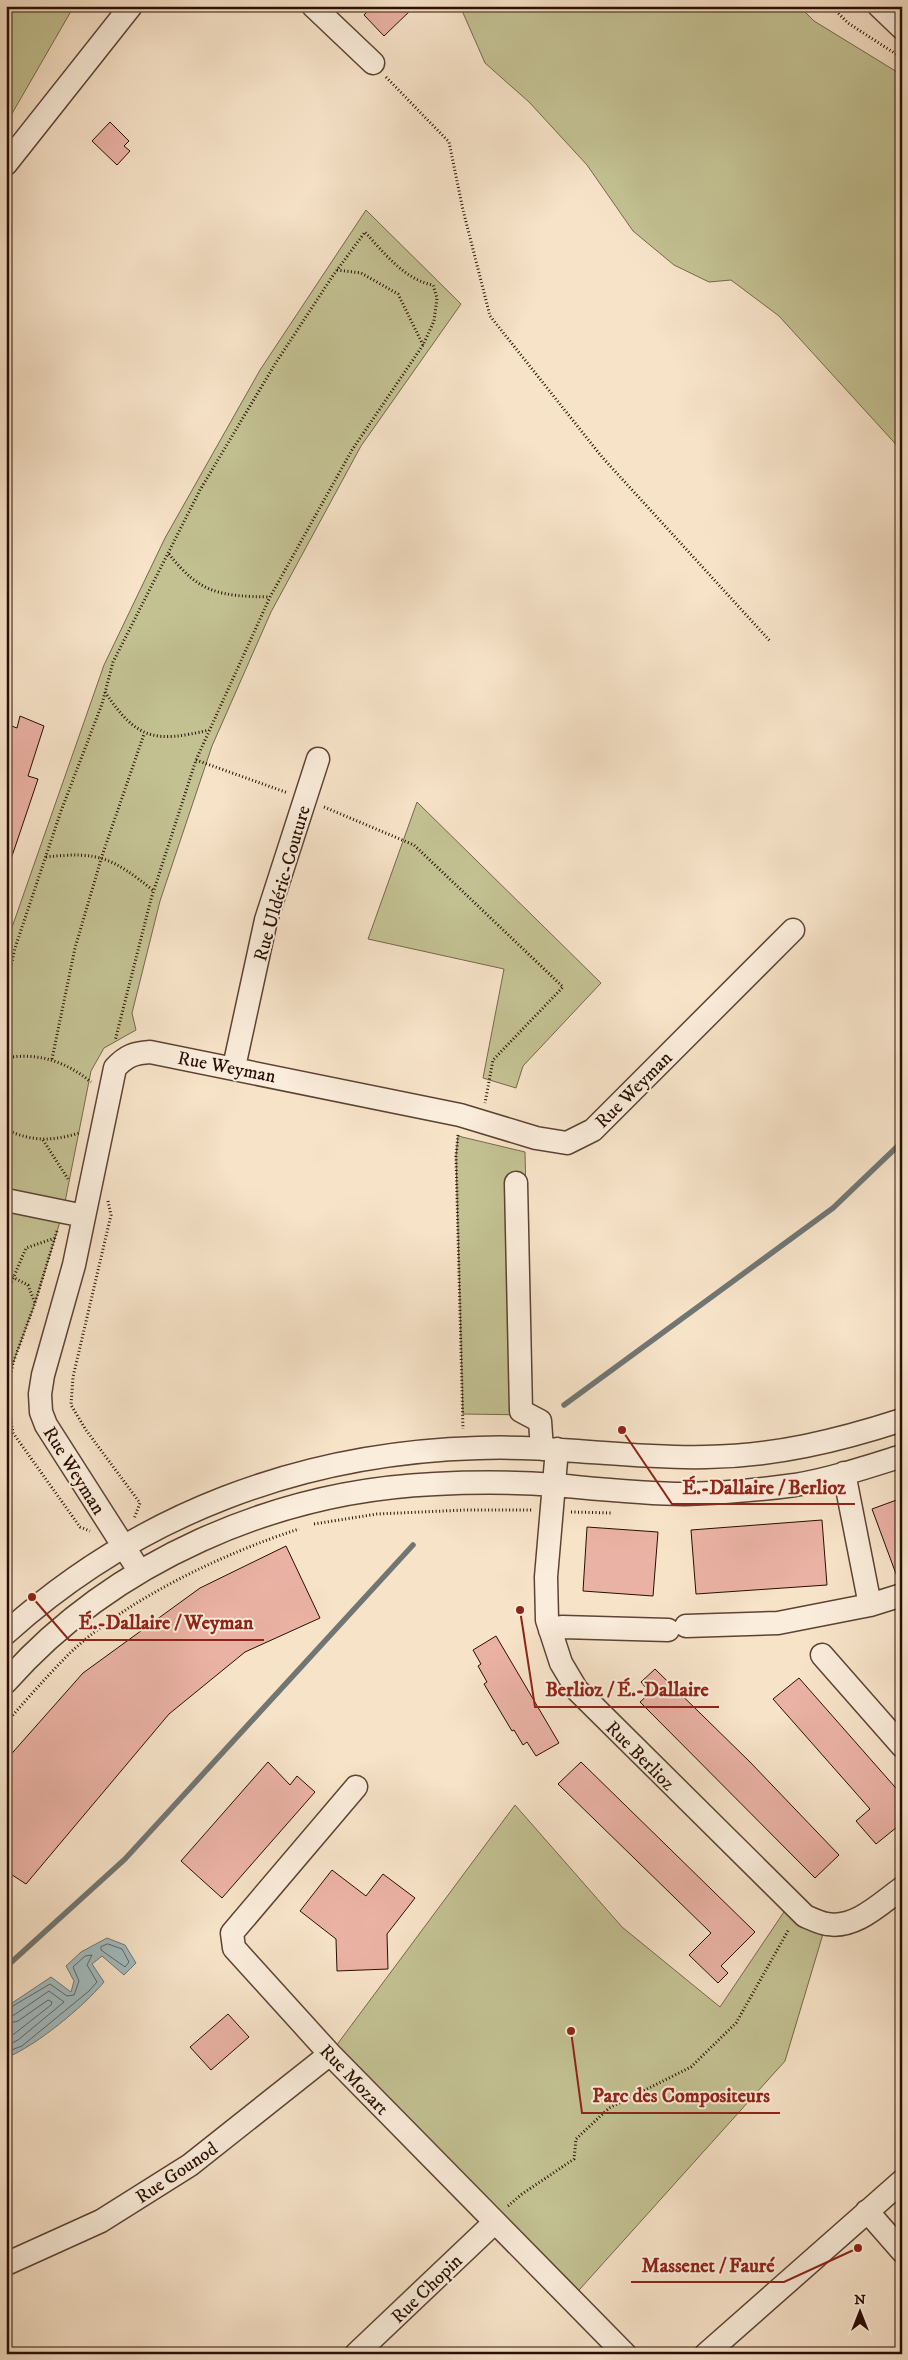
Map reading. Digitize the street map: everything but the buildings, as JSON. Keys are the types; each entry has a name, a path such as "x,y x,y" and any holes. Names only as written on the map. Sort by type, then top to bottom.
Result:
{"street":[{"path":"6,164 131,6"},
{"path":"313,6 373,64"},
{"path":"879,6 902,28"},
{"name":"Rue Uldéric-Couture","path":"234,1067 266,920 318,759"},
{"name":"Rue Weyman","path":"140,1572 54,1440 41,1412 40,1394 43,1375 74,1265 115,1068 126,1057 150,1052 234,1067 471,1118 536,1138 567,1143 593,1130 793,930"},
{"name":"Rue Berlioz","path":"516,1183 522,1411 540,1421 549,1449 553,1485 546,1577 547,1620 561,1663 576,1690 805,1916 826,1924 847,1924 868,1913 902,1888"},
{"path":"6,1200 84,1216"},
{"path":"6,1634 59,1589 124,1546 216,1500 322,1466 376,1456 463,1448 549,1449 705,1458 761,1454 804,1448 902,1420"},
{"path":"6,1682 29,1656 70,1620 140,1572 175,1553 231,1528 283,1509 334,1496 367,1490 435,1484 553,1485 683,1494 796,1485 902,1456"},
{"path":"844,1473 870,1605"},
{"path":"550,1630 562,1626 677,1628 778,1623 870,1605 902,1596"},
{"path":"822,1655 902,1746"},
{"name":"Rue Mozart","path":"356,1788 232,1933 234,1948 330,2054 625,2354"},
{"name":"Rue Gounod","path":"6,2264 101,2221 190,2165 330,2054"},
{"path":"706,2354 902,2181"},
{"path":"867,2211 902,2251"},
{"name":"Rue Chopin","path":"356,2354 495,2222"}],"path":[{"path":"831,6 848,23 902,58"},
{"path":"373,64 449,142 463,210 490,316 602,456 770,640"},
{"path":"6,988 15,948 105,692 113,662 200,490 275,364 337,270 365,232 382,252 418,282 433,285 437,298 434,320 422,345 352,450 270,598 209,730 196,760 154,891 113,1050"},
{"path":"337,270 361,273 398,294 422,345"},
{"path":"169,554 185,574 210,591 270,598"},
{"path":"105,692 117,710 144,734 176,738 209,730"},
{"path":"52,1059 75,948 102,856 144,734"},
{"path":"196,760 305,799 414,845 563,987 493,1060 456,1156 463,1448"},
{"path":"46,857 73,854 102,856 129,871 154,891"},
{"path":"6,1058 19,1055 52,1059 75,1069 93,1084"},
{"path":"6,1130 26,1138 54,1140 83,1132"},
{"path":"42,1139 68,1179"},
{"path":"103,1195 110,1203 111,1215 73,1377 71,1405 86,1430 140,1503 124,1546"},
{"path":"6,1295 26,1248 55,1238"},
{"path":"6,1274 14,1276 28,1285 36,1303"},
{"path":"313,1524 377,1514 465,1510 619,1513"},
{"path":"6,1723 71,1653 113,1618 194,1572 257,1543 304,1528"},
{"path":"495,2222 522,2194 574,2159 576,2139 609,2108 691,2067 736,2023 800,1911"}],"shaded area":[{"path":"6,6 74,6 6,124"},
{"path":"460,6 799,6 814,21 902,75 902,451 779,316 731,280 709,282 674,265 633,231 587,165 529,102 485,63"},
{"path":"366,210 461,304 361,446 271,612 212,746 160,901 132,1013 136,1030 104,1048 91,1071 63,1212 35,1303 13,1363 10,1378 6,1377 6,951 10,933 104,665 165,538 260,370"},
{"path":"417,802 601,983 523,1066 516,1088 483,1078 504,969 368,939"},
{"path":"458,1136 525,1152 531,1415 463,1414 456,1156"},
{"path":"515,1805 622,1927 720,2007 790,1903 826,1924 785,2061 571,2299 330,2054"}],"water":[{"path":"107,1938 125,1945 136,1963 124,1975 102,1956 92,1964 104,1982 95,1992 45,2035 6,2058 6,2007 51,1977 71,1992 74,1981 66,1966 81,1952"}],"waterway":[{"path":"564,1405 833,1208 902,1142"},
{"path":"6,1967 125,1859 413,1545"}],"place":[{"name":"É.-Dallaire / Berlioz","path":"622,1430"},
{"name":"É.-Dallaire / Weyman","path":"32,1597"},
{"name":"Berlioz / É.-Dallaire","path":"520,1610"},
{"name":"Parc des Compositeurs","path":"571,2031"},
{"name":"Massenet / Fauré","path":"858,2248"}]}
